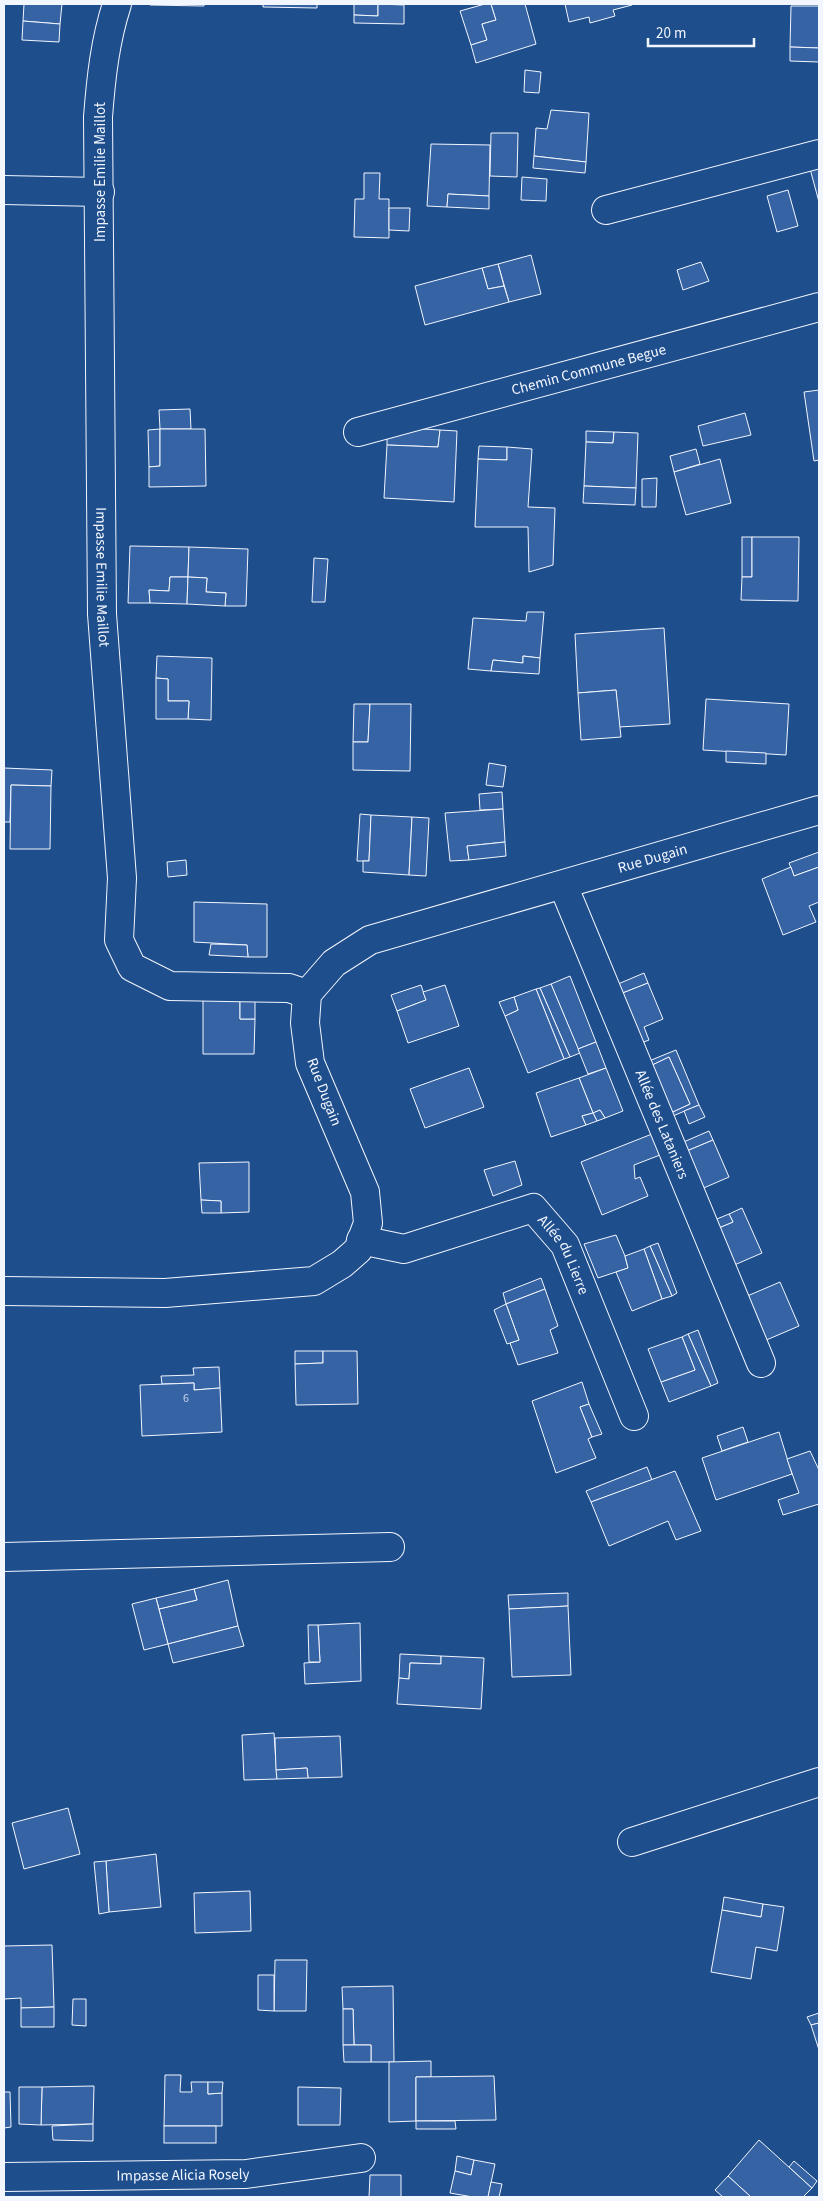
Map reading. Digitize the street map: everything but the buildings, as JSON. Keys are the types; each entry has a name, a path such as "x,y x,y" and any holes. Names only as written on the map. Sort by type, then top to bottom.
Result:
{"street":[{"name":"Impasse Emilie Maillot","path":"117,4 111,23 102,68 98,117 102,614 122,878 119,940 132,967 170,986 289,988 308,994"},
{"path":"606,210 819,154"},
{"path":"4,190 100,192"},
{"name":"Chemin Commune Begue","path":"358,432 819,307"},
{"name":"Rue Dugain","path":"4,1291 165,1294 314,1281 342,1264 358,1250 368,1223 365,1192 310,1063 305,1023 308,994 334,963 370,940 819,810"},
{"name":"Allée des Lataniers","path":"563,885 761,1363"},
{"name":"Allée du Lierre","path":"362,1240 404,1249 533,1208 565,1245 634,1416"},
{"path":"4,1557 390,1547"},
{"path":"632,1842 819,1782"},
{"name":"Impasse Alicia Rosely","path":"4,2177 246,2174 361,2158"}]}
